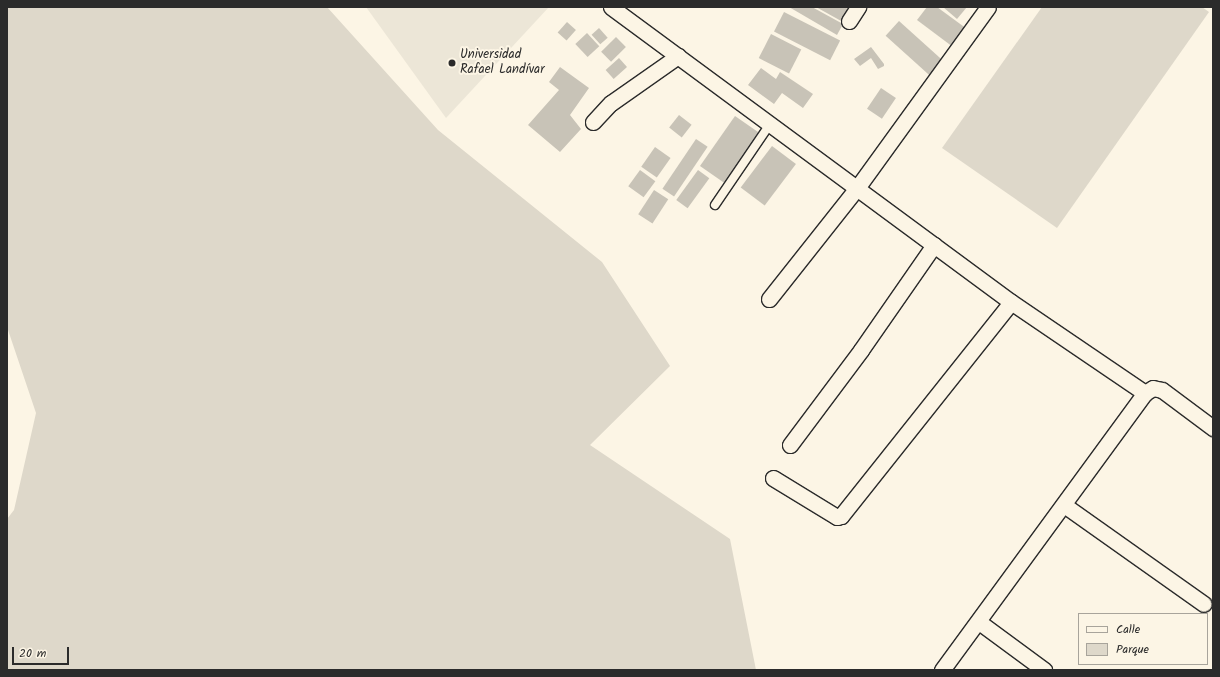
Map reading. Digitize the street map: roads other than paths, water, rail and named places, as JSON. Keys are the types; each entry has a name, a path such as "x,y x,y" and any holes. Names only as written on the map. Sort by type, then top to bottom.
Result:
{"street":[{"path":"611,7 1011,302 1145,393"},
{"path":"849,21 858,7"},
{"path":"769,299 857,188 988,7"},
{"path":"593,122 611,103 678,56"},
{"path":"790,445 861,350 934,245"},
{"path":"773,478 837,517 841,516 1011,302"},
{"path":"942,670 979,622 1145,393 1153,388 1162,390 1213,428"},
{"path":"1064,505 1204,604"},
{"path":"979,622 1044,670"}],"lane":[{"path":"715,205 770,124"}],"place":[{"name":"Universidad Rafael Landívar","path":"452,63"}]}
